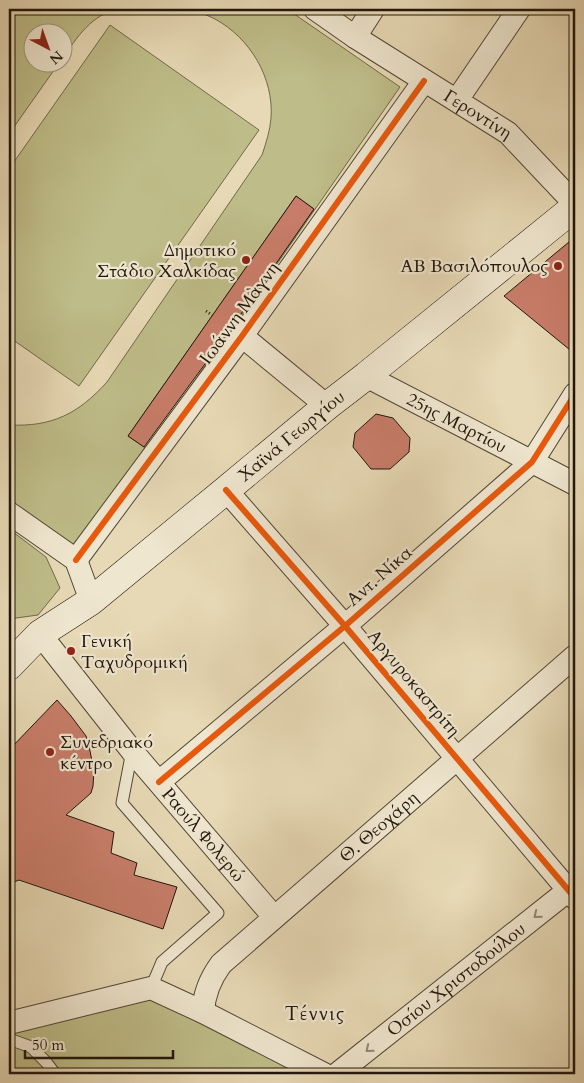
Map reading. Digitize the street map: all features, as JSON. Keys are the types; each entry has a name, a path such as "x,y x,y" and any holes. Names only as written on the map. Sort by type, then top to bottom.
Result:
{"main road":[{"name":"Χαϊνά Γεωργίου","path":"9,666 40,634 91,601 327,406 575,206"}],"street":[{"name":"Γεροντίνη","path":"315,9 355,37 508,133 575,206"},
{"path":"355,37 373,9"},
{"path":"457,100 519,9"},
{"name":"Ιωάννη Μὰγνη","path":"76,560 242,336 424,81"},
{"path":"242,336 327,406"},
{"name":"25ης Μαρτίου","path":"366,376 575,484"},
{"name":"Αντ. Νίκα","path":"159,782 345,626 532,462 575,394"},
{"name":"Αργυροκαστρίτη","path":"226,490 573,891"},
{"path":"9,513 76,560 91,601"},
{"name":"Ραούλ Φολερώ","path":"40,634 132,751 274,917"},
{"name":"Θ. Θεοχάρη","path":"203,1012 206,990 215,972 228,957 575,656"},
{"name":"Οσίου Χριστοδούλου","path":"337,1074 573,891"},
{"path":"9,1023 151,988 203,1012 324,1074"}],"lane":[{"path":"132,751 122,803 218,913 162,962 151,988"},
{"path":"9,1039 31,1047 55,1074"}],"path":[{"path":"206,311 212,315"}],"shaded area":[{"path":"9,9 119,9 93,21 72,46 72,22 22,22 22,72 53,72 9,134"},
{"path":"190,9 287,9 400,87 79,549 9,500 9,425 38,424 63,416 86,402 107,382 262,155 269,132 271,103 268,88 264,74 249,48 228,27 215,19","holes":["296,196 314,209 147,449 128,436"]},
{"path":"110,25 259,130 79,386 9,337 9,169"},
{"path":"9,529 46,557 60,588 38,615 9,619"},
{"path":"152,994 314,1074 9,1074 9,1026"}],"building":[{"path":"296,196 314,209 227,334 144,447 128,436"},
{"name":"ΑΒ Βασιλόπουλος","path":"575,237 575,354 504,296"},
{"path":"376,414 393,418 410,438 409,452 390,469 371,469 353,447 355,433"},
{"path":"57,700 86,736 94,771 91,793 66,815 114,832 111,853 137,863 134,875 177,887 163,929 19,880 9,884 9,750"}],"cycle path":[{"path":"76,560 242,336 424,81"},
{"path":"159,782 345,626 532,462 575,394"},
{"path":"226,490 345,626 575,898"}],"place":[{"name":"Δημοτικό Στάδιο Χαλκίδας","path":"246,260"},
{"name":"ΑΒ Βασιλόπουλος","path":"558,266"},
{"name":"Γενική Ταχυδρομική","path":"71,651"},
{"name":"Συνεδριακό κέντρο","path":"50,752"}],"district":[{"name":"Τέννις","path":"315,1013"}]}
